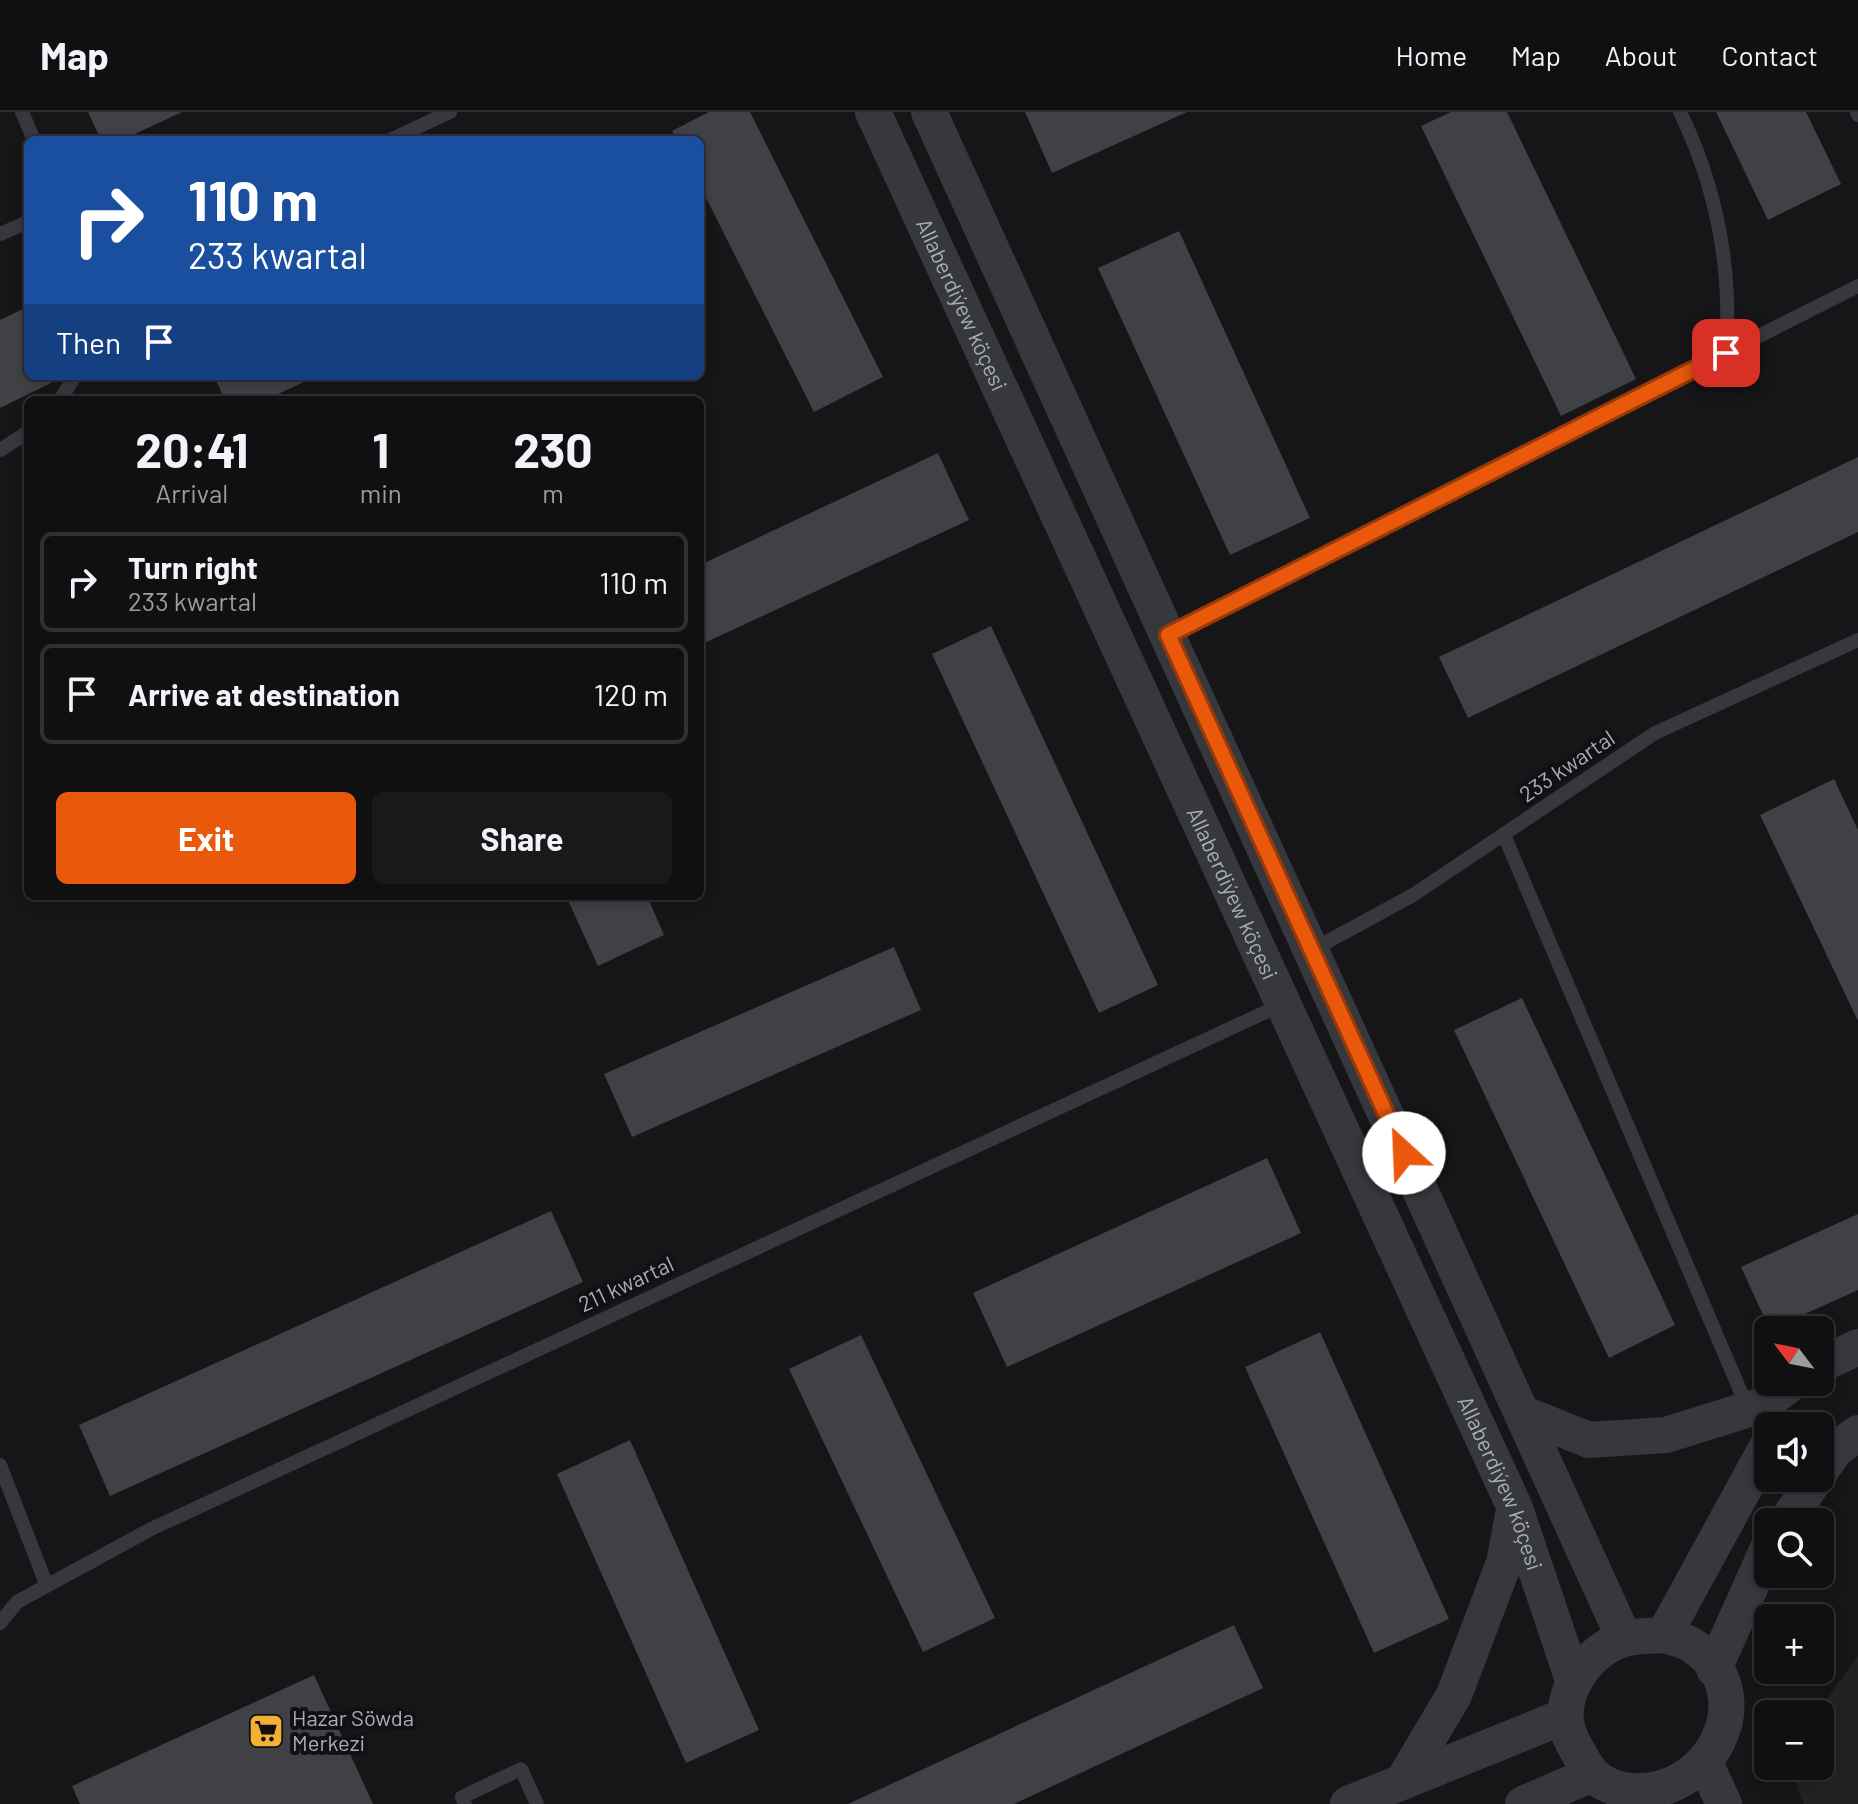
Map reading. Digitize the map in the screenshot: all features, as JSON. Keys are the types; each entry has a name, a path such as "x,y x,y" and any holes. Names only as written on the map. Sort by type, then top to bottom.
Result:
{"street":[{"name":"Allaberdiýew köçesi","path":"873,112 1515,1508 1573,1680"},
{"path":"929,112 1624,1638"},
{"path":"1834,1358 1858,1347"},
{"path":"1763,1412 1762,1405 1774,1396"},
{"path":"1770,1412 1787,1396"},
{"path":"1524,1414 1589,1440 1666,1435 1754,1420"},
{"path":"1834,1451 1858,1433"},
{"path":"1664,1635 1754,1471"},
{"path":"1403,1781 1454,1695 1504,1563 1515,1508"},
{"path":"1714,1669 1754,1579"},
{"path":"1664,1635 1693,1646 1714,1669 1727,1703 1723,1736 1706,1765 1679,1786 1646,1798 1610,1787 1590,1775 1568,1732 1565,1716 1573,1680 1605,1647 1624,1638 1664,1635"},
{"path":"1348,1804 1565,1716"},
{"path":"1706,1765 1724,1804"},
{"path":"1523,1804 1590,1775"}],"lane":[{"path":"22,112 32,136"},
{"path":"399,136 450,112"},
{"path":"1680,112 1697,146 1725,246 1730,303 1726,353"},
{"path":"0,234 24,224"},
{"path":"1168,635 1858,286"},
{"path":"0,450 24,435"},
{"name":"233 kwartal","path":"1312,950 1413,895 1655,733 1858,640"},
{"path":"1504,835 1760,1412"},
{"name":"211 kwartal","path":"0,1623 17,1602 151,1529 1283,1003"},
{"path":"0,1465 47,1586"},
{"path":"465,1804 462,1797 521,1769 537,1804"}],"shaded area":[{"path":"1858,1656 1858,1804 1804,1804 1794,1780 1834,1780 1834,1700 1826,1700"}],"building":[{"path":"88,112 182,112 131,136 99,136"},
{"path":"709,112 750,112 883,377 814,412 704,194 704,136 675,136 672,131"},
{"path":"1025,112 1187,112 1052,173"},
{"path":"1451,112 1507,112 1636,379 1561,416 1421,126"},
{"path":"1716,112 1806,112 1841,184 1768,220"},
{"path":"1179,231 1310,518 1230,555 1098,268"},
{"path":"24,308 24,380 57,380 0,408 0,320"},
{"path":"216,380 308,380 274,396 223,396"},
{"path":"938,453 969,520 704,643 704,563"},
{"path":"1858,457 1858,532 1468,718 1439,657"},
{"path":"991,626 1158,985 1099,1013 932,654"},
{"path":"1834,779 1858,830 1858,1021 1760,815"},
{"path":"568,900 649,900 664,935 598,966"},
{"path":"894,947 921,1010 632,1137 604,1074"},
{"path":"1522,998 1675,1325 1609,1358 1454,1030"},
{"path":"1267,1158 1301,1233 1007,1367 973,1293"},
{"path":"551,1211 583,1282 110,1496 79,1425"},
{"path":"1858,1214 1858,1290 1801,1316 1764,1316 1741,1267"},
{"path":"1320,1332 1449,1619 1374,1653 1245,1367"},
{"path":"861,1335 995,1618 923,1652 789,1369"},
{"path":"630,1440 759,1730 686,1763 557,1474"},
{"path":"1234,1625 1263,1688 1014,1804 848,1804"},
{"name":"Hazar Söwda Merkezi","path":"314,1675 373,1804 80,1804 72,1786"}],"place":[{"name":"Hazar Söwda Merkezi","path":"266,1731"}],"route":[{"path":"1404,1153 1168,635 1726,353"}]}
